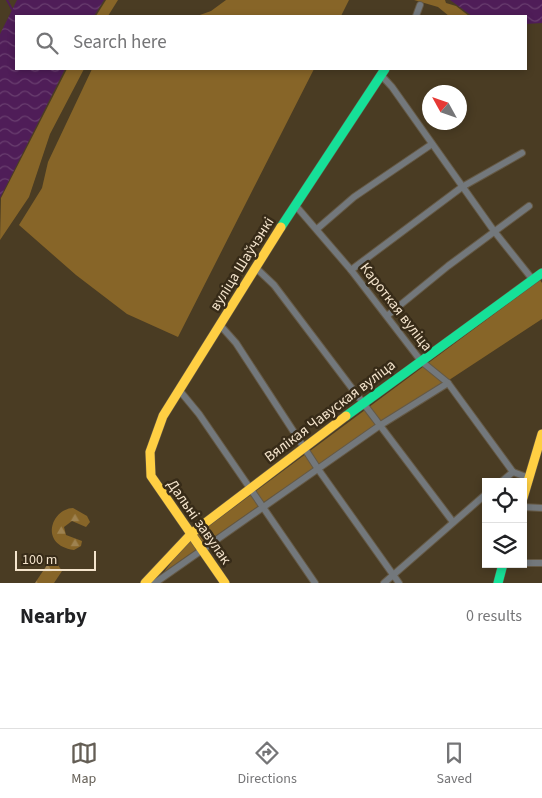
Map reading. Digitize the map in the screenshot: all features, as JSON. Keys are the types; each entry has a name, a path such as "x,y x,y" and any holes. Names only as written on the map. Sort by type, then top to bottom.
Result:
{"street":[{"path":"416,15 420,5"},
{"path":"383,72 462,187 494,231 534,280"},
{"name":"вуліца Шаўчэнкі","path":"151,476 147,460 163,416 383,72"},
{"path":"317,230 354,197 432,144"},
{"path":"351,270 462,187 522,153"},
{"name":"Кароткая вуліца","path":"296,206 388,315 421,361 448,383 513,472"},
{"path":"388,315 494,231 529,206"},
{"path":"256,268 274,285 453,522"},
{"name":"Вялікая Чавуская вуліца","path":"145,583 192,533 304,446 364,405 542,273"},
{"path":"220,325 236,343 318,469 399,583"},
{"path":"155,583 379,426 448,383"},
{"path":"180,390 315,583"},
{"path":"527,485 542,434"},
{"path":"506,478 513,472 529,478"},
{"name":"Дальні завулак","path":"151,476 225,583"},
{"path":"384,583 482,497"},
{"path":"527,507 542,508"},
{"path":"527,562 542,563"},
{"path":"498,583 502,568"}],"green space":[{"path":"106,0 118,0 109,15 97,15"},
{"path":"226,0 349,0 342,15 200,15 211,11"},
{"path":"414,0 445,0 446,3 456,6 468,15 448,15 438,7"},
{"path":"66,70 83,70 50,134 29,197 0,240 1,198"},
{"path":"92,70 313,70 178,337 127,314 76,275 19,225 42,188 48,162"},
{"path":"540,280 542,283 542,319 274,495 164,572 186,543"},
{"path":"73,508 87,516 90,522 86,527 72,521 64,527 66,535 82,541 81,546 74,550 63,547 56,541 52,528 54,520 59,514"},
{"path":"56,562 62,571 54,583 35,583 47,565"}],"water":[{"path":"17,0 104,0 95,15 15,15 15,70 64,70 0,198 0,34"},
{"path":"450,0 542,0 542,23 527,24 527,15 471,15"}],"waterway":[{"path":"7,0 13,11"}],"traffic: fast":[{"path":"281,227 384,70"},
{"path":"346,416 542,273"},
{"path":"498,583 502,568"}],"traffic: slow":[{"path":"225,583 151,476 150,452 163,416 281,227"},
{"path":"145,583 192,533 346,416"},
{"path":"527,485 542,434"}]}
